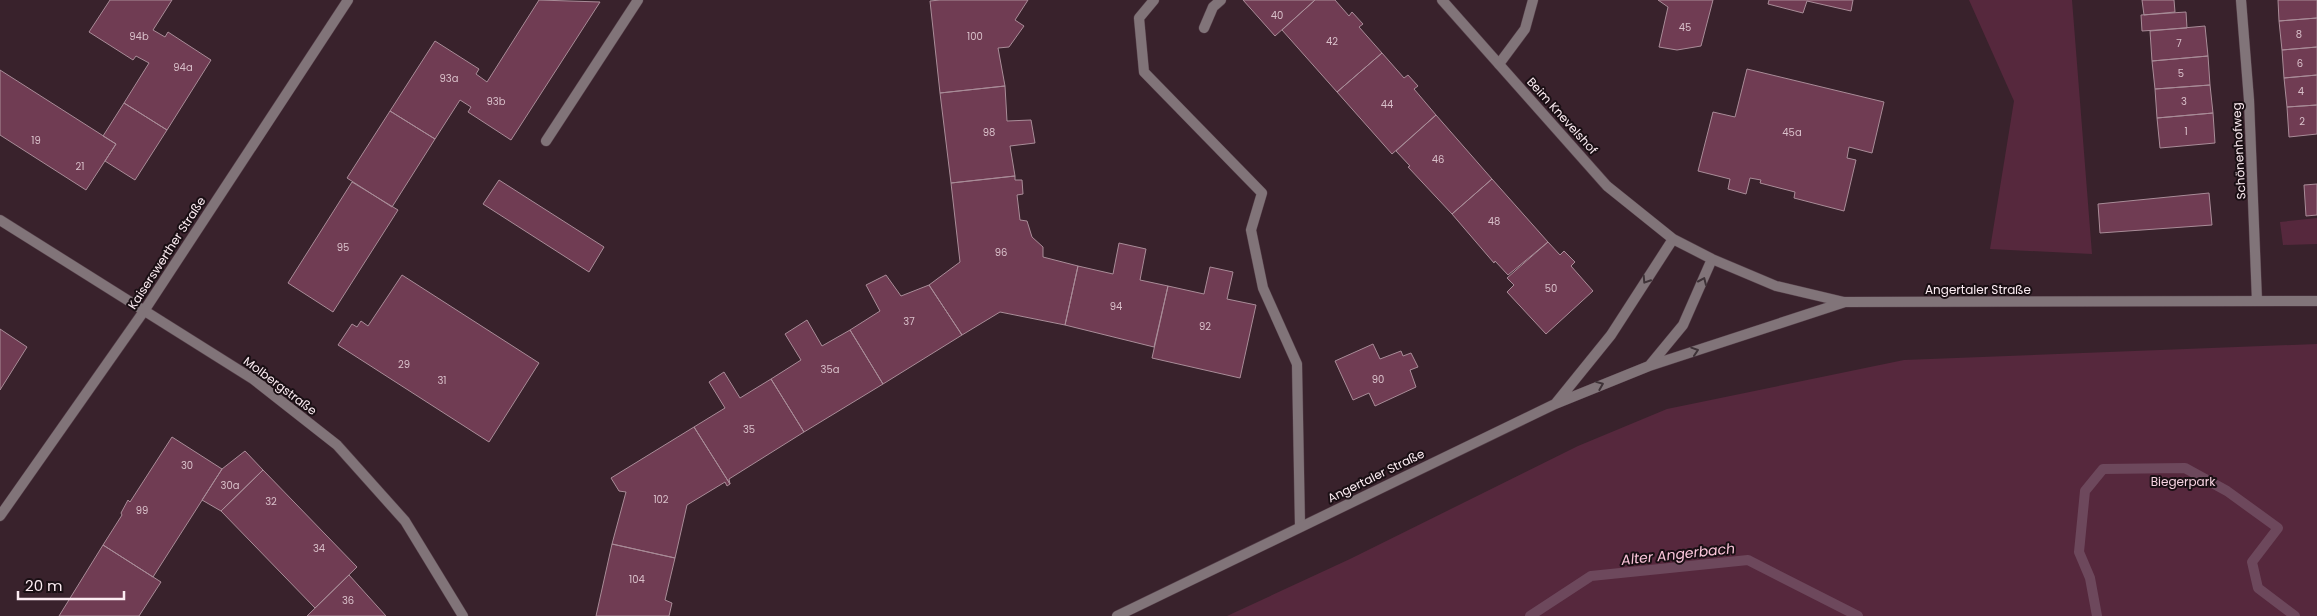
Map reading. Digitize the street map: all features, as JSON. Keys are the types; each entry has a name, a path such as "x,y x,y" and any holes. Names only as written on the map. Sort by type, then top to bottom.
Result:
{"street":[{"name":"Kaiserswerther Straße","path":"0,516 144,311 348,0"},
{"path":"546,141 638,0"},
{"path":"1154,0 1139,18 1144,72 1262,194 1251,230 1263,288 1298,364 1300,526"},
{"path":"1204,28 1213,7 1221,0"},
{"name":"Beim Knevelshof","path":"1442,0 1607,186 1673,239 1712,259 1776,286 1845,302"},
{"path":"1499,64 1525,29 1534,0"},
{"name":"Schönenhofweg","path":"2240,0 2249,109 2257,301"},
{"name":"Molbergstraße","path":"0,220 253,379 337,445 405,521 463,616"},
{"path":"1555,404 1611,335 1673,239"},
{"name":"Angertaler Straße","path":"1649,366 1684,325 1712,259"},
{"name":"Angertaler Straße","path":"1117,616 1555,404 1649,366 1845,302 2317,301"}],"green space":[{"path":"1969,0 2072,0 2092,254 1990,249 2014,101"},
{"path":"2317,218 2317,244 2283,245 2280,222"},
{"name":"Biegerpark","path":"2317,344 2317,616 1227,616 1350,559 1578,446 1667,409 1904,360"}],"building":[{"path":"110,0 172,0 153,30 165,37 168,32 211,60 167,130 124,103 149,63 136,56 133,60 89,32"},
{"path":"539,0 600,2 511,140 468,112 471,107 460,100 435,139 390,111 435,41 479,69 476,74 487,82"},
{"path":"1028,0 1015,20 1024,26 1009,47 998,48 1005,86 940,93 930,1"},
{"path":"1243,0 1315,0 1275,36"},
{"path":"1315,0 1335,0 1349,16 1352,12 1363,24 1359,27 1382,53 1337,92 1282,30"},
{"path":"1658,0 1713,0 1701,46 1677,50 1659,47 1668,7"},
{"path":"1769,0 1853,0 1851,11 1807,1 1803,13 1768,4"},
{"path":"2142,0 2174,0 2175,12 2144,15"},
{"path":"2278,0 2317,0 2317,18 2279,21"},
{"path":"2186,12 2187,28 2142,31 2141,15"},
{"path":"2317,18 2317,47 2282,50 2279,21"},
{"path":"2205,26 2208,56 2152,61 2150,31"},
{"path":"2317,47 2317,75 2284,78 2282,50"},
{"path":"1382,53 1404,78 1408,75 1418,86 1414,89 1436,115 1392,154 1337,92"},
{"path":"2208,56 2210,85 2155,89 2152,61"},
{"path":"1747,69 1884,102 1872,153 1849,147 1847,158 1856,160 1844,211 1794,198 1795,192 1760,183 1761,180 1750,178 1746,194 1728,189 1730,179 1698,171 1713,112 1735,117"},
{"path":"0,70 116,144 86,190 0,135"},
{"path":"2317,75 2317,105 2287,107 2284,78"},
{"path":"2210,85 2213,113 2157,118 2155,89"},
{"path":"1005,86 1007,121 1031,120 1035,143 1010,146 1015,176 951,183 940,93"},
{"path":"124,103 167,130 135,180 105,161 116,144 103,136"},
{"path":"2317,105 2317,134 2289,137 2287,107"},
{"path":"390,111 435,139 392,207 347,178"},
{"path":"2213,113 2215,143 2160,148 2157,118"},
{"path":"1436,115 1492,179 1452,214 1408,167 1410,166 1396,151"},
{"path":"1015,176 1015,180 1022,180 1023,194 1017,195 1020,220 1027,221 1032,237 1043,247 1043,257 1078,266 1065,325 1000,312 962,335 929,285 960,262 951,183"},
{"path":"1492,179 1548,242 1508,275 1495,261 1494,263 1452,214"},
{"path":"499,180 604,247 589,272 483,204"},
{"path":"352,182 398,210 333,312 288,283"},
{"path":"2317,184 2317,215 2306,216 2304,185"},
{"path":"2209,193 2212,225 2100,233 2098,204"},
{"path":"1548,242 1560,255 1564,251 1575,262 1571,266 1593,291 1546,334 1507,292 1514,285 1507,278"},
{"path":"1119,243 1146,249 1140,280 1168,286 1154,347 1065,325 1078,266 1113,274"},
{"path":"1210,267 1233,272 1227,299 1256,305 1240,378 1152,358 1168,286 1204,294"},
{"path":"402,275 539,363 489,442 338,345 352,324 357,327 361,321 368,326"},
{"path":"886,275 901,296 929,285 962,335 883,384 850,330 880,311 866,285"},
{"path":"807,320 822,346 850,330 883,384 804,432 771,379 801,360 785,334"},
{"path":"0,329 27,347 0,390"},
{"path":"1373,344 1380,359 1401,351 1403,356 1411,353 1418,367 1410,370 1416,387 1375,406 1369,393 1353,400 1335,361"},
{"path":"724,372 740,398 771,379 804,432 729,479 730,484 694,427 725,408 709,382"},
{"path":"694,427 730,484 727,486 725,482 687,505 675,558 612,544 626,492 619,491 611,478"},
{"path":"172,437 222,469 153,577 103,545 122,515 121,513 128,500 130,502"},
{"path":"245,451 263,470 221,511 202,500 222,469"},
{"path":"263,470 357,567 315,608 221,511"},
{"path":"612,544 675,558 665,600 672,603 669,616 596,616"},
{"path":"103,545 161,582 139,616 59,616"},
{"path":"349,575 386,616 307,616"}],"waterway":[{"name":"Alter Angerbach","path":"2097,616 2090,578 2079,552 2085,491 2103,469 2185,468 2227,491 2278,528 2252,562 2258,588 2295,616"},
{"name":"Alter Angerbach","path":"1530,616 1591,576 1748,560 1858,616"}]}
